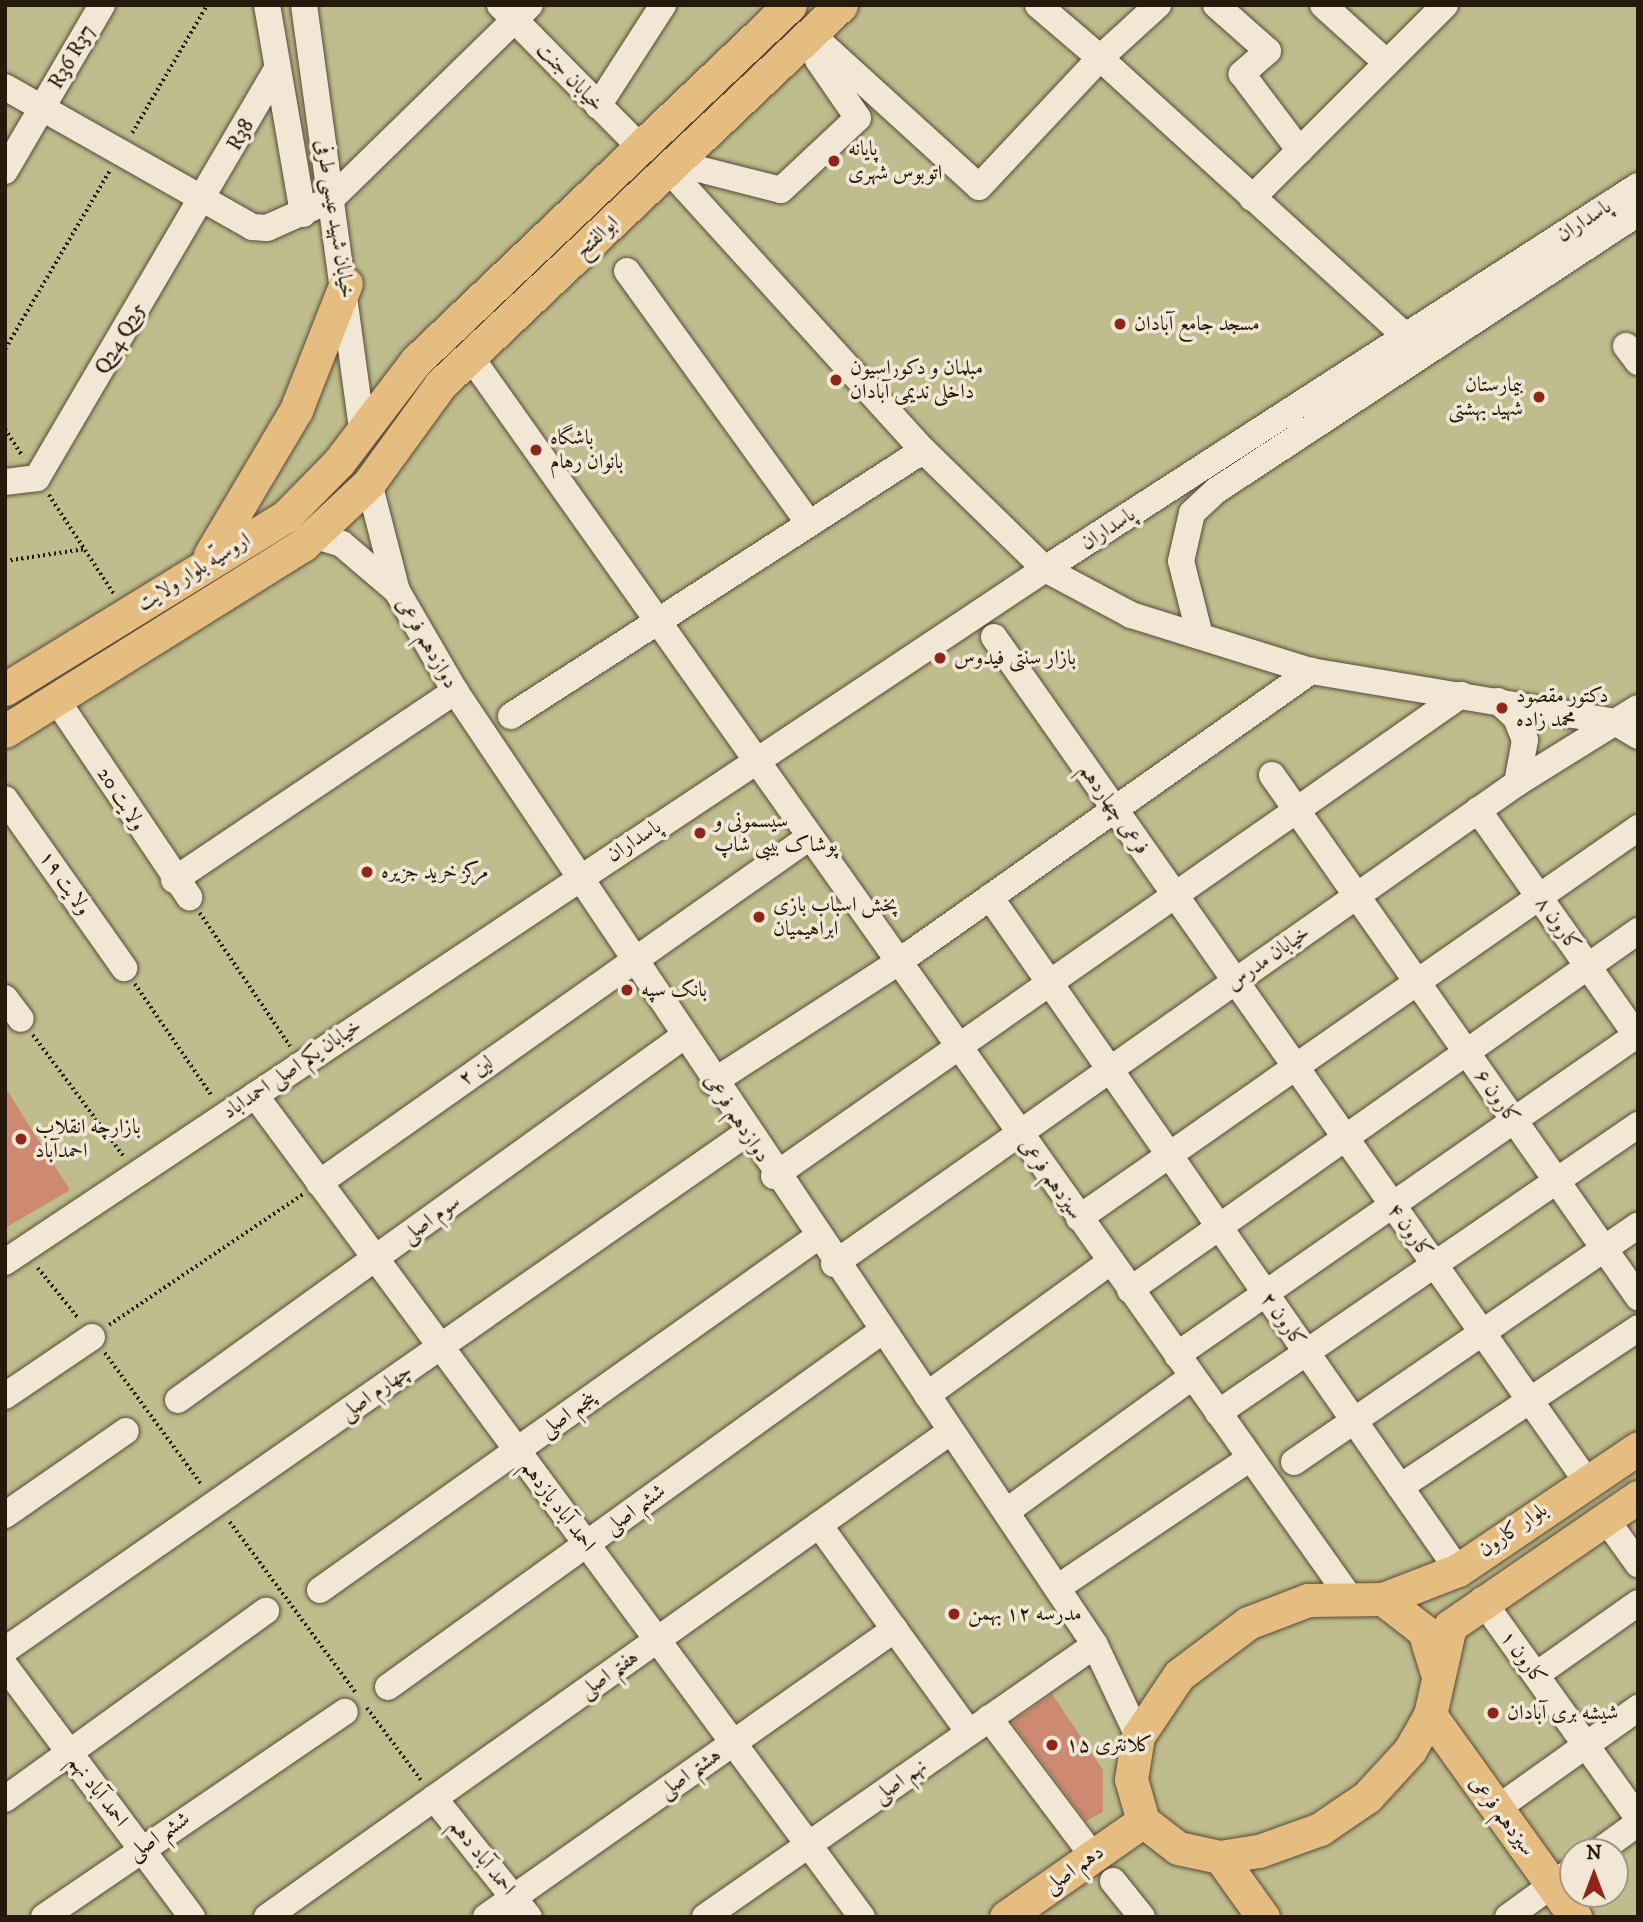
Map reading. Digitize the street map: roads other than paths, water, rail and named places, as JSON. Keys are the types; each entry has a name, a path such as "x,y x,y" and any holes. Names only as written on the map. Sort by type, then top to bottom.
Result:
{"main road":[{"name":"ابوالفتح","path":"363,432 416,361 790,5"},
{"name":"ابوالفتح","path":"369,483 413,417 470,356 841,5"},
{"path":"743,51 767,76"},
{"path":"203,564 276,450 346,283"},
{"path":"363,432 369,483"},
{"name":"اروسیّه بلوار ولایت","path":"12,685 203,564 286,516 363,432"},
{"name":"اروسیّه بلوار ولایت","path":"5,731 313,536 369,483"},
{"path":"12,685 23,699 47,704"},
{"name":"بلوار کارون","path":"1382,1599 1458,1570 1585,1479 1638,1448"},
{"name":"بلوار کارون","path":"1430,1715 1437,1673 1450,1626 1482,1600 1638,1497"},
{"path":"1430,1715 1389,1776 1320,1829 1259,1852 1220,1857 1178,1848 1143,1821 1130,1779 1138,1736 1157,1702 1201,1654 1275,1610 1348,1595 1382,1599 1424,1631 1437,1673"},
{"name":"سیزدهم فرعی","path":"1430,1715 1495,1810 1559,1872"},
{"name":"دهم اصلی","path":"1006,1917 1103,1868 1143,1821"},
{"path":"1220,1857 1264,1917"}],"street":[{"name":"R36 R37","path":"5,171 102,5"},
{"path":"267,5 303,214"},
{"name":"خیابان شهید عیسی طرفی","path":"304,5 331,200 346,283 363,432"},
{"path":"598,106 663,5"},
{"path":"1038,5 1407,337"},
{"path":"811,34 979,187 1100,58 1158,5"},
{"path":"1216,5 1268,51 1242,74 1300,151"},
{"path":"1323,5 1387,63"},
{"path":"1252,198 1442,6"},
{"path":"5,87 251,227 303,214 331,200 516,11"},
{"name":"خیابان جنت","path":"516,11 598,106 641,148"},
{"path":"672,166 781,190 858,118 818,60 811,34"},
{"name":"R38","path":"205,201 277,69"},
{"path":"672,166 923,450 1045,569 1131,615 1311,671 1615,722 1638,736"},
{"name":"پاسداران","path":"580,876 1045,569 1638,186"},
{"name":"Q24 Q25","path":"5,482 37,478 205,201"},
{"name":"پاسداران","path":"1200,636 1181,561 1192,513 1217,490 1638,213"},
{"path":"627,271 809,523"},
{"name":"سیزدهم فرعی","path":"470,356 754,763 1348,1595"},
{"path":"510,716 923,450"},
{"name":"دوازدهم فرعی","path":"369,483 397,591 455,691 580,876 774,1176 1007,1511 1094,1645 1138,1736"},
{"path":"313,536 342,544 397,591"},
{"name":"فرعی چهاردهم","path":"994,637 1235,982"},
{"path":"713,1082 897,962 1311,671"},
{"name":"ولایت 20","path":"47,704 182,888 455,691"},
{"path":"774,1176 1461,695"},
{"path":"1498,701 1516,718 1525,740 1517,783"},
{"name":"خیابان مدرس","path":"834,1264 1517,783 1638,708"},
{"name":"کارون ۶","path":"1272,775 1638,1297"},
{"name":"ولایت ۱۹","path":"5,799 124,968"},
{"name":"کارون ۸","path":"1478,810 1637,1035"},
{"path":"1079,1218 1638,828"},
{"name":"لین ۲","path":"319,1183 808,838"},
{"name":"خیابان یکم اصلی احمداباد","path":"5,1262 580,876"},
{"name":"کارون ۲","path":"990,897 1458,1570"},
{"path":"1130,1290 1638,931"},
{"name":"کارون ۴","path":"1235,982 1585,1479"},
{"path":"5,998 22,1019"},
{"path":"1177,1355 1637,1035"},
{"name":"سوم اصلی","path":"178,1400 684,1036"},
{"name":"احمد آباد یازدهم","path":"255,1096 862,1917"},
{"path":"1218,1413 1638,1125"},
{"name":"چهارم اصلی","path":"5,1650 747,1133"},
{"path":"1294,1462 1638,1226"},
{"name":"پنجم اصلی","path":"320,1590 817,1238"},
{"path":"927,1395 1110,1262"},
{"path":"1400,1487 1638,1328"},
{"name":"ششم اصلی","path":"388,1687 882,1331"},
{"path":"5,1396 92,1336"},
{"path":"1007,1511 1192,1377"},
{"path":"5,1515 126,1431"},
{"name":"هفتم اصلی","path":"267,1917 951,1431"},
{"path":"1057,1588 1249,1459"},
{"path":"1605,1518 1638,1564"},
{"path":"819,1525 895,1629 1103,1868 1142,1917"},
{"name":"کارون ۱","path":"1482,1600 1638,1820"},
{"path":"1536,1675 1638,1603"},
{"path":"5,1799 266,1611"},
{"name":"هشتم اصلی","path":"486,1917 522,1907 733,1743 895,1629"},
{"name":"نهم اصلی","path":"705,1917 1094,1645"},
{"name":"احمد آباد نهم","path":"5,1666 192,1917"},
{"path":"1495,1810 1638,1708"},
{"name":"ششم اصلی","path":"44,1917 141,1848 345,1712"},
{"name":"احمد آباد دهم","path":"434,1798 522,1907"},
{"path":"1616,1838 1638,1820"},
{"path":"1508,1917 1559,1881"}],"place":[{"name":"پایانه اتوبوس شهری","path":"834,161"},
{"name":"مسجد جامع آبادان","path":"1120,324"},
{"name":"مبلمان و دکوراسیون داخلی ندیمی آبادان","path":"836,380"},
{"name":"بیمارستان شهید بهشتی","path":"1539,397"},
{"name":"باشگاه بانوان رهام","path":"536,450"},
{"name":"بازار سنتی فیدوس","path":"940,658"},
{"name":"دكتور مقصود محمد زاده","path":"1502,708"},
{"name":"سیسمونی و پوشاک بیبی شاپ","path":"700,833"},
{"name":"مرکز خرید جزیره","path":"367,872"},
{"name":"پخش اسباب بازی ابراهیمیان","path":"759,917"},
{"name":"بانک سپه","path":"627,990"},
{"name":"بازارچه انقلاب احمدآباد","path":"21,1139"},
{"name":"مدرسه ۱۲ بهمن","path":"954,1614"},
{"name":"شیشه بری آبادان","path":"1493,1713"},
{"name":"کلانتری ۱۵","path":"1052,1745"}]}
